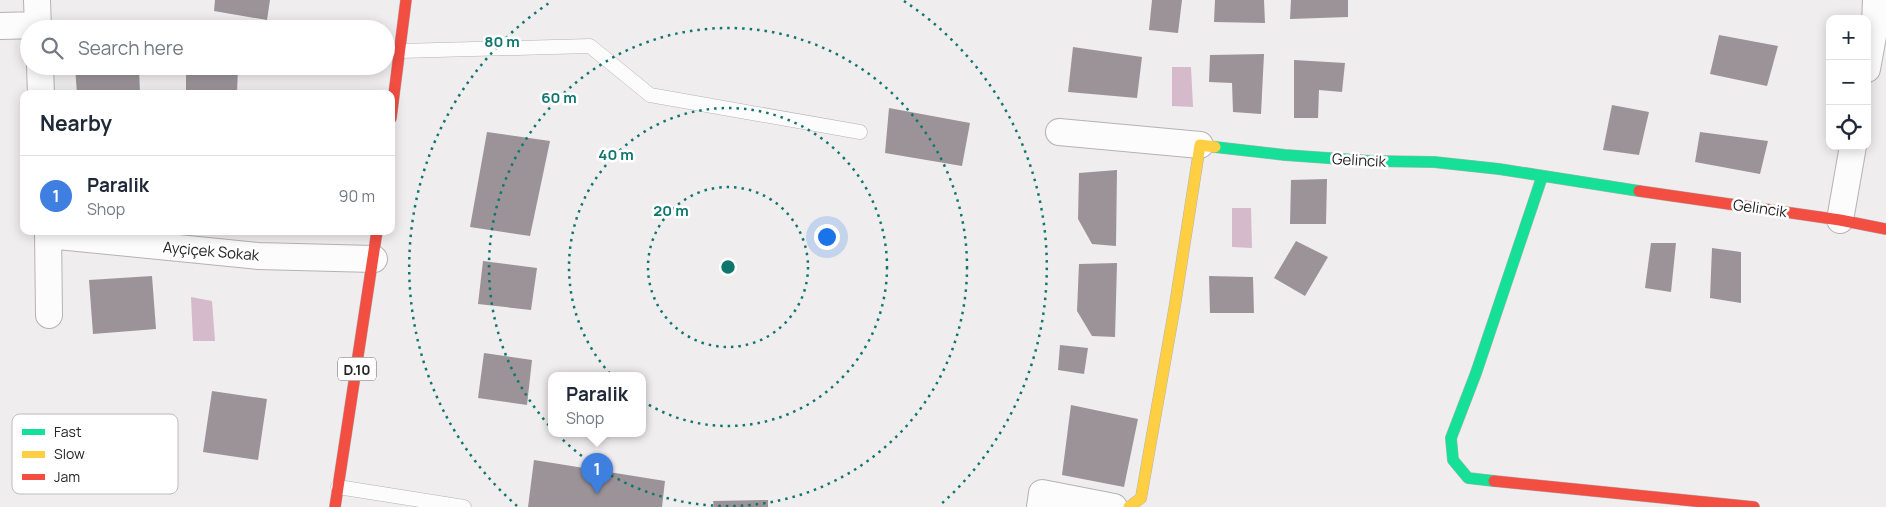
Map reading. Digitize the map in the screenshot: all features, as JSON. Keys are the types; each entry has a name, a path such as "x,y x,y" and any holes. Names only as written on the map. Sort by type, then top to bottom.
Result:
{"street":[{"path":"395,90 406,0"},
{"path":"1869,60 1875,25 1876,0"},
{"path":"0,26 20,22"},
{"path":"40,75 41,90"},
{"path":"1059,132 1200,145 1175,305 1141,498 1129,507"},
{"name":"Gelincik","path":"1200,145 1294,156 1370,161 1434,162 1840,220 1886,229"},
{"path":"1840,220 1853,150"},
{"path":"1542,177 1476,373 1451,438 1453,460 1468,478 1754,507"},
{"path":"48,235 49,316"},
{"name":"Ayçiçek Sokak","path":"66,235 258,256 374,259"},
{"name":"D.10","path":"335,507 377,235"},
{"path":"1040,507 1042,493 1114,507"}],"lane":[{"path":"400,51 590,46 650,95 860,132"},
{"path":"338,487 464,507"}],"shaded area":[{"path":"1172,67 1191,67 1193,107 1172,106"},
{"path":"1232,208 1251,208 1252,248 1232,247"},
{"path":"191,297 212,301 215,341 193,341"}],"building":[{"path":"215,0 270,0 267,20 214,11"},
{"path":"1152,0 1182,0 1178,33 1149,30"},
{"path":"1215,0 1264,0 1265,23 1214,22"},
{"path":"1291,0 1348,0 1348,17 1290,19"},
{"path":"1719,35 1778,46 1767,86 1710,74"},
{"path":"1073,47 1142,57 1137,98 1068,92"},
{"path":"1264,54 1261,114 1233,112 1232,83 1209,82 1210,55"},
{"path":"1294,60 1345,63 1342,92 1319,90 1318,118 1294,118"},
{"path":"76,75 139,75 140,90 77,90"},
{"path":"186,75 238,75 237,90 186,90"},
{"path":"1612,105 1649,112 1639,155 1603,150"},
{"path":"889,108 970,123 962,166 885,153"},
{"path":"487,132 550,141 530,236 470,227"},
{"path":"1700,132 1768,141 1760,174 1695,162"},
{"path":"1117,170 1116,246 1092,244 1078,219 1079,173"},
{"path":"1327,179 1326,224 1290,224 1291,180"},
{"path":"1296,241 1328,257 1305,296 1274,278"},
{"path":"1651,243 1676,243 1671,292 1645,288"},
{"path":"1712,248 1741,252 1741,303 1710,298"},
{"path":"483,261 537,268 531,310 478,304"},
{"path":"1117,263 1115,337 1092,336 1077,311 1079,264"},
{"path":"152,276 156,329 93,334 89,280"},
{"path":"1209,276 1253,277 1254,313 1210,313"},
{"path":"1060,345 1088,348 1084,374 1058,370"},
{"path":"484,353 532,360 527,405 478,398"},
{"path":"212,391 267,399 258,460 203,452"},
{"path":"1071,405 1138,419 1124,487 1062,475"},
{"path":"534,460 665,481 662,507 528,507"},
{"path":"768,500 768,507 714,507 713,501"}],"traffic: fast":[{"path":"1215,147 1285,155 1370,161 1434,162 1499,169 1639,191"},
{"path":"1494,481 1468,478 1453,460 1451,438 1476,373 1542,177"}],"traffic: slow":[{"path":"1129,507 1141,498 1175,305 1200,145 1215,147"}],"traffic: jam":[{"path":"395,90 406,0"},
{"path":"1639,191 1840,220 1886,229"},
{"path":"335,507 376,235"},
{"path":"1494,481 1754,507"}],"place":[{"name":"Paralik","path":"597,494"}]}
